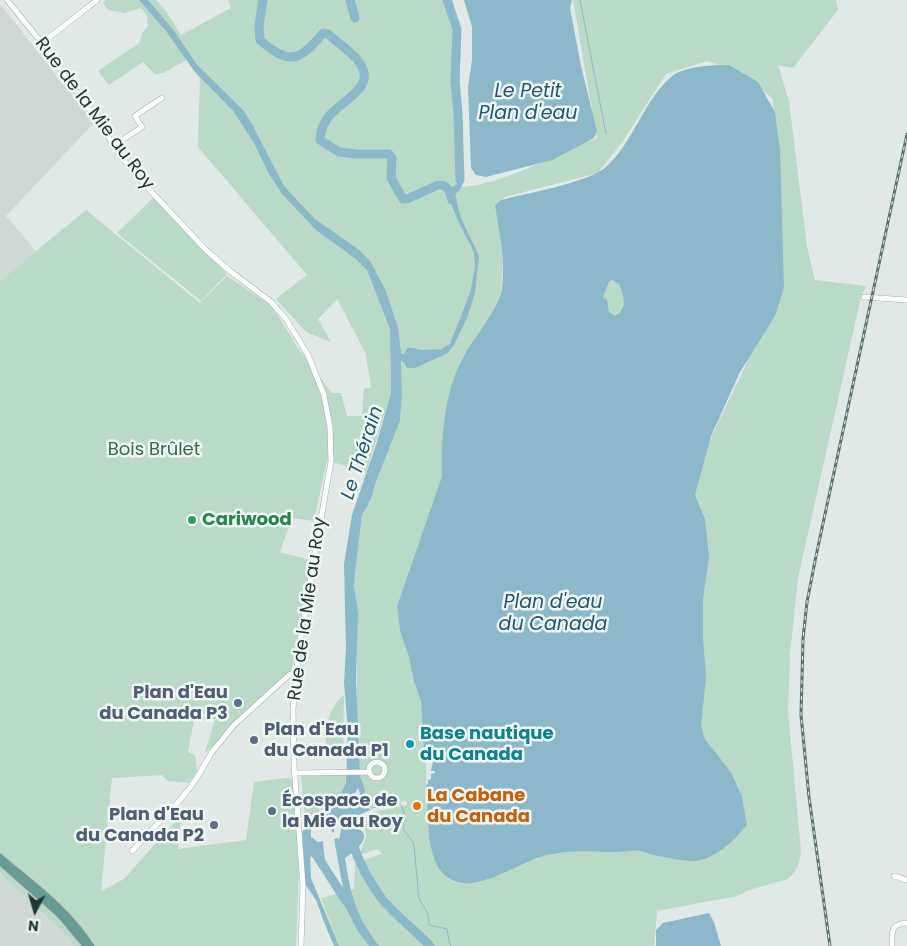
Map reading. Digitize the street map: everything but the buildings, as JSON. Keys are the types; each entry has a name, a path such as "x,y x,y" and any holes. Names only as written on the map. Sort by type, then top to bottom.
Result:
{"main road":[{"path":"0,857 64,913 79,928 91,946"},
{"path":"0,862 55,910 86,946"}],"street":[{"name":"Rue de la Mie au Roy","path":"7,0 42,43 97,120 113,146 148,188 204,248 230,271 273,303 298,336 321,386 329,420 331,461 296,673 293,736 303,885 301,946"},
{"path":"42,43 96,0"},
{"path":"113,146 142,127 135,116 162,98"},
{"path":"864,297 907,300"},
{"path":"132,850 181,799 195,781 212,752 230,729 289,675 296,673"},
{"path":"281,684 295,684"},
{"path":"295,773 369,772"},
{"path":"894,876 907,880"},
{"path":"892,946 892,934 895,927 900,924 907,924"}],"shaded area":[{"path":"0,4 94,123 6,216 36,251 0,281"},
{"path":"0,873 69,938 74,946 0,946"}],"green space":[{"name":"Bois Brûlet","path":"105,0 156,0 166,11 181,35 231,8 228,0 453,0 461,39 462,187 497,180 514,174 597,138 573,0 836,0 838,10 793,68 778,65 789,101 807,247 815,280 866,286 861,297 798,578 790,655 788,711 801,851 798,866 788,879 749,890 738,896 657,911 654,946 339,946 321,898 354,889 355,863 382,854 378,849 359,855 366,837 364,818 374,812 407,805 406,801 369,807 365,805 363,783 360,776 357,732 357,628 354,580 362,515 371,499 400,421 402,395 401,361 390,353 391,393 366,473 327,460 314,521 292,518 280,552 313,561 291,672 205,753 215,719 194,721 188,752 195,755 197,771 189,783 168,781 162,775 112,778 101,891 124,879 181,815 178,849 246,840 254,782 287,778 294,779 299,868 296,946 74,946 69,938 0,873 0,281 86,210 200,303 227,276 272,306 298,348 332,393 341,393 347,416 362,416 364,389 371,387 366,354 337,299 318,319 331,342 306,332 276,299 307,275 198,147 200,78 186,60 163,73 155,74 143,62 109,85 98,71 139,43 142,33 148,26 147,15 141,8 124,13 108,10 103,3","holes":["707,61 742,72 772,98 777,124 778,265 776,285 744,369 697,466 694,494 705,551 700,722 705,739 731,772 742,796 747,825 700,859 691,861 654,855 641,850 617,852 570,850 546,855 480,882 458,882 443,874 434,859 431,849 421,701 400,631 397,606 442,476 443,430 452,384 464,357 499,298 503,280 498,213 499,202 505,197 598,173 623,141 666,74"]},
{"path":"154,197 227,274 201,301 117,233"},
{"path":"612,280 619,284 624,302 623,310 616,317 609,312 607,300 603,297 609,282"},
{"path":"344,695 343,756 326,744 326,730 329,717 335,705"},
{"path":"346,775 343,788 332,808 321,817 307,820 305,823 301,776"}],"water":[{"path":"139,0 148,0 175,32 198,66 244,111 284,186 315,219 359,250 370,261 386,291 398,328 401,353 404,354 407,348 421,350 441,349 450,344 470,293 475,268 474,252 458,221 446,190 456,185 458,170 462,170 463,184 455,195 461,218 479,256 475,293 467,318 448,353 415,368 407,368 403,361 401,361 402,395 400,421 371,499 362,515 355,573 354,586 358,613 356,679 360,776 365,790 365,805 371,810 363,813 358,820 357,826 364,835 362,843 345,858 355,904 364,924 379,946 369,946 358,931 340,897 329,882 324,869 322,854 314,853 310,858 311,878 339,946 334,946 316,900 305,884 302,834 307,820 316,819 329,809 339,798 346,782 348,731 344,683 346,648 344,564 352,515 376,445 391,393 390,329 367,270 356,259 316,230 282,194 269,174 254,143 234,112 195,72 166,31","holes":["358,788 361,797 349,808 348,806","324,823 330,825 332,832 334,832 336,823 339,823 341,830 339,840 338,838 334,839 342,890 337,886 330,874 325,861 323,841 318,842 311,837 311,825 318,826"]},
{"name":"Le Petit Plan d'eau","path":"464,0 572,0 570,8 581,66 597,131 594,138 552,160 486,177 476,175 471,168 468,87 472,60 472,27"},
{"name":"Plan d'eau du Canada","path":"729,65 758,82 775,112 780,150 784,288 775,316 740,372 711,436 695,495 705,519 709,557 703,599 706,678 701,725 705,739 731,772 742,796 747,825 723,849 708,858 700,860 683,860 636,851 565,852 538,858 482,881 462,883 454,881 442,873 438,867 429,838 421,701 400,631 397,606 442,476 443,430 452,384 464,356 491,314 502,289 503,258 495,205 501,200 571,183 597,173 606,167 624,146 653,97 671,77 691,68","holes":["612,280 619,284 624,302 622,310 615,316 609,312 607,300 603,297 609,282"]},
{"path":"709,913 714,922 721,946 656,946 656,930 663,923"}],"pier":[{"path":"425,758 428,758 428,761 433,761 431,771 435,771 435,773 431,774 431,779 428,780 426,785"}],"waterway":[{"path":"263,0 259,26 260,40 278,54 293,57 300,55 315,43 323,33 328,34 349,51 362,66 363,82 354,95 325,121 320,140 339,152 389,154 392,158 391,178 403,199 441,185 448,189 452,200"},
{"path":"350,0 355,18"},
{"path":"447,0 457,29 455,81 460,180"},
{"path":"580,0 606,134"},
{"path":"371,808 399,802 401,805 404,815 403,829 414,846 419,899 428,914 429,925 447,929 451,946"},
{"name":"Le Thérain","path":"351,839 364,870 382,899 430,946"},
{"name":"Le Thérain","path":"312,848 346,901"}],"railway":[{"path":"830,946 809,797 801,715 803,639 807,602 816,556 907,134"}],"place":[{"name":"Cariwood","path":"192,520"},
{"name":"Plan d'Eau du Canada P3","path":"238,703"},
{"name":"Plan d'Eau du Canada P1","path":"254,740"},
{"name":"Base nautique du Canada","path":"410,744"},
{"name":"La Cabane du Canada","path":"417,806"},
{"name":"Écospace de la Mie au Roy","path":"272,811"},
{"name":"Plan d'Eau du Canada P2","path":"214,825"}]}
